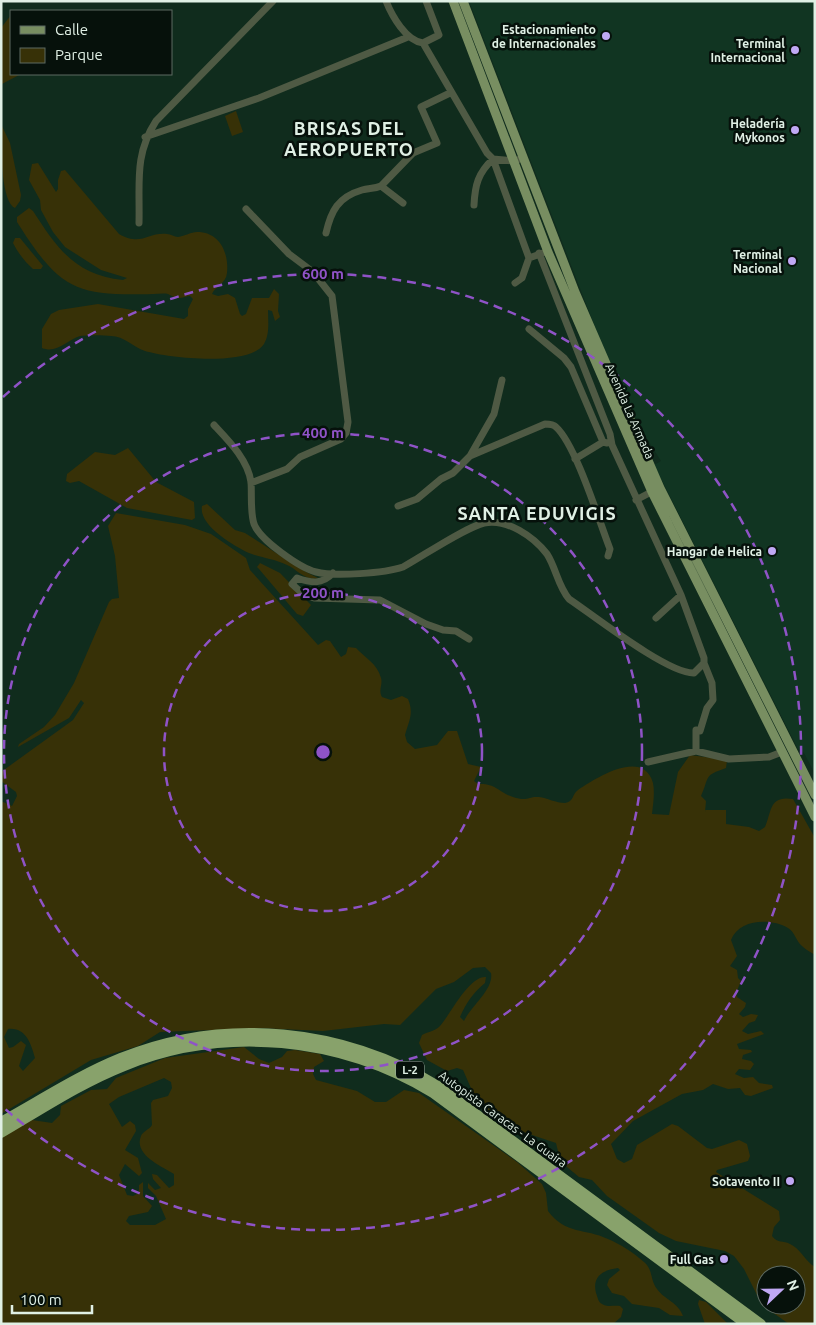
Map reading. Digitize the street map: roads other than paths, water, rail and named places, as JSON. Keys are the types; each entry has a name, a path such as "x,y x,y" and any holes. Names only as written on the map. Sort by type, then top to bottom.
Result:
{"highway":[{"name":"Autopista Caracas - La Guaira","path":"1,1122 102,1066 148,1048 184,1040 225,1034 272,1033 351,1046 404,1066 438,1086 761,1324"},
{"name":"Autopista Caracas - La Guaira","path":"1,1132 99,1077 150,1056 217,1043 271,1042 349,1054 400,1074 433,1093 746,1324"}],"main road":[{"name":"Avenida La Armada","path":"453,1 656,490 815,795"},
{"name":"Avenida La Armada","path":"463,1 518,160 544,252 656,490 815,817"}],"street":[{"path":"139,222 140,165 145,137 156,121 273,1"},
{"path":"386,1 408,36 416,42 423,43 439,35 426,1"},
{"path":"145,137 259,98 408,36"},
{"path":"423,43 482,147 493,159 529,258 522,278 515,283"},
{"path":"326,233 331,211 338,204 361,191 372,190 381,186 413,153 437,143 421,107 450,93"},
{"path":"474,205 477,181 482,170 493,159 518,160"},
{"path":"381,186 403,203"},
{"path":"246,209 289,254 313,272 332,296 348,422 346,433 341,439 300,457 287,469 251,483"},
{"path":"529,258 544,252 610,434 612,445 681,595 712,683 713,700 706,708 700,731 696,730 696,751"},
{"path":"529,329 564,358 571,367 603,442 612,445"},
{"path":"398,506 416,499 440,479 453,473 470,456 494,414 502,380"},
{"path":"470,456 545,424 554,425 562,434 575,459 610,549 608,556"},
{"path":"214,425 242,458 251,483 254,523 261,537 315,572 384,571 404,567 471,529 485,523 499,523 515,529 540,546 548,556 561,587 569,598 650,654 688,674 694,673 704,663"},
{"path":"575,459 603,442"},
{"path":"636,500 656,490"},
{"path":"333,573 324,581 315,583 297,578 292,584 304,595 314,598 380,600 426,624 443,630 456,631 469,639"},
{"path":"656,618 681,595"},
{"path":"648,762 696,751 729,759 769,757 782,752"}],"place":[{"name":"Estacionamiento de Internacionales","path":"606,36"},
{"name":"Terminal Internacional","path":"795,50"},
{"name":"Heladería Mykonos","path":"795,130"},
{"name":"Terminal Nacional","path":"792,261"},
{"name":"Hangar de Helica","path":"772,551"},
{"name":"Sotavento II","path":"790,1181"},
{"name":"Full Gas","path":"724,1259"}],"district":[{"name":"BRISAS DEL AEROPUERTO","path":"349,138"},
{"name":"SANTA EDUVIGIS","path":"537,513"}]}
